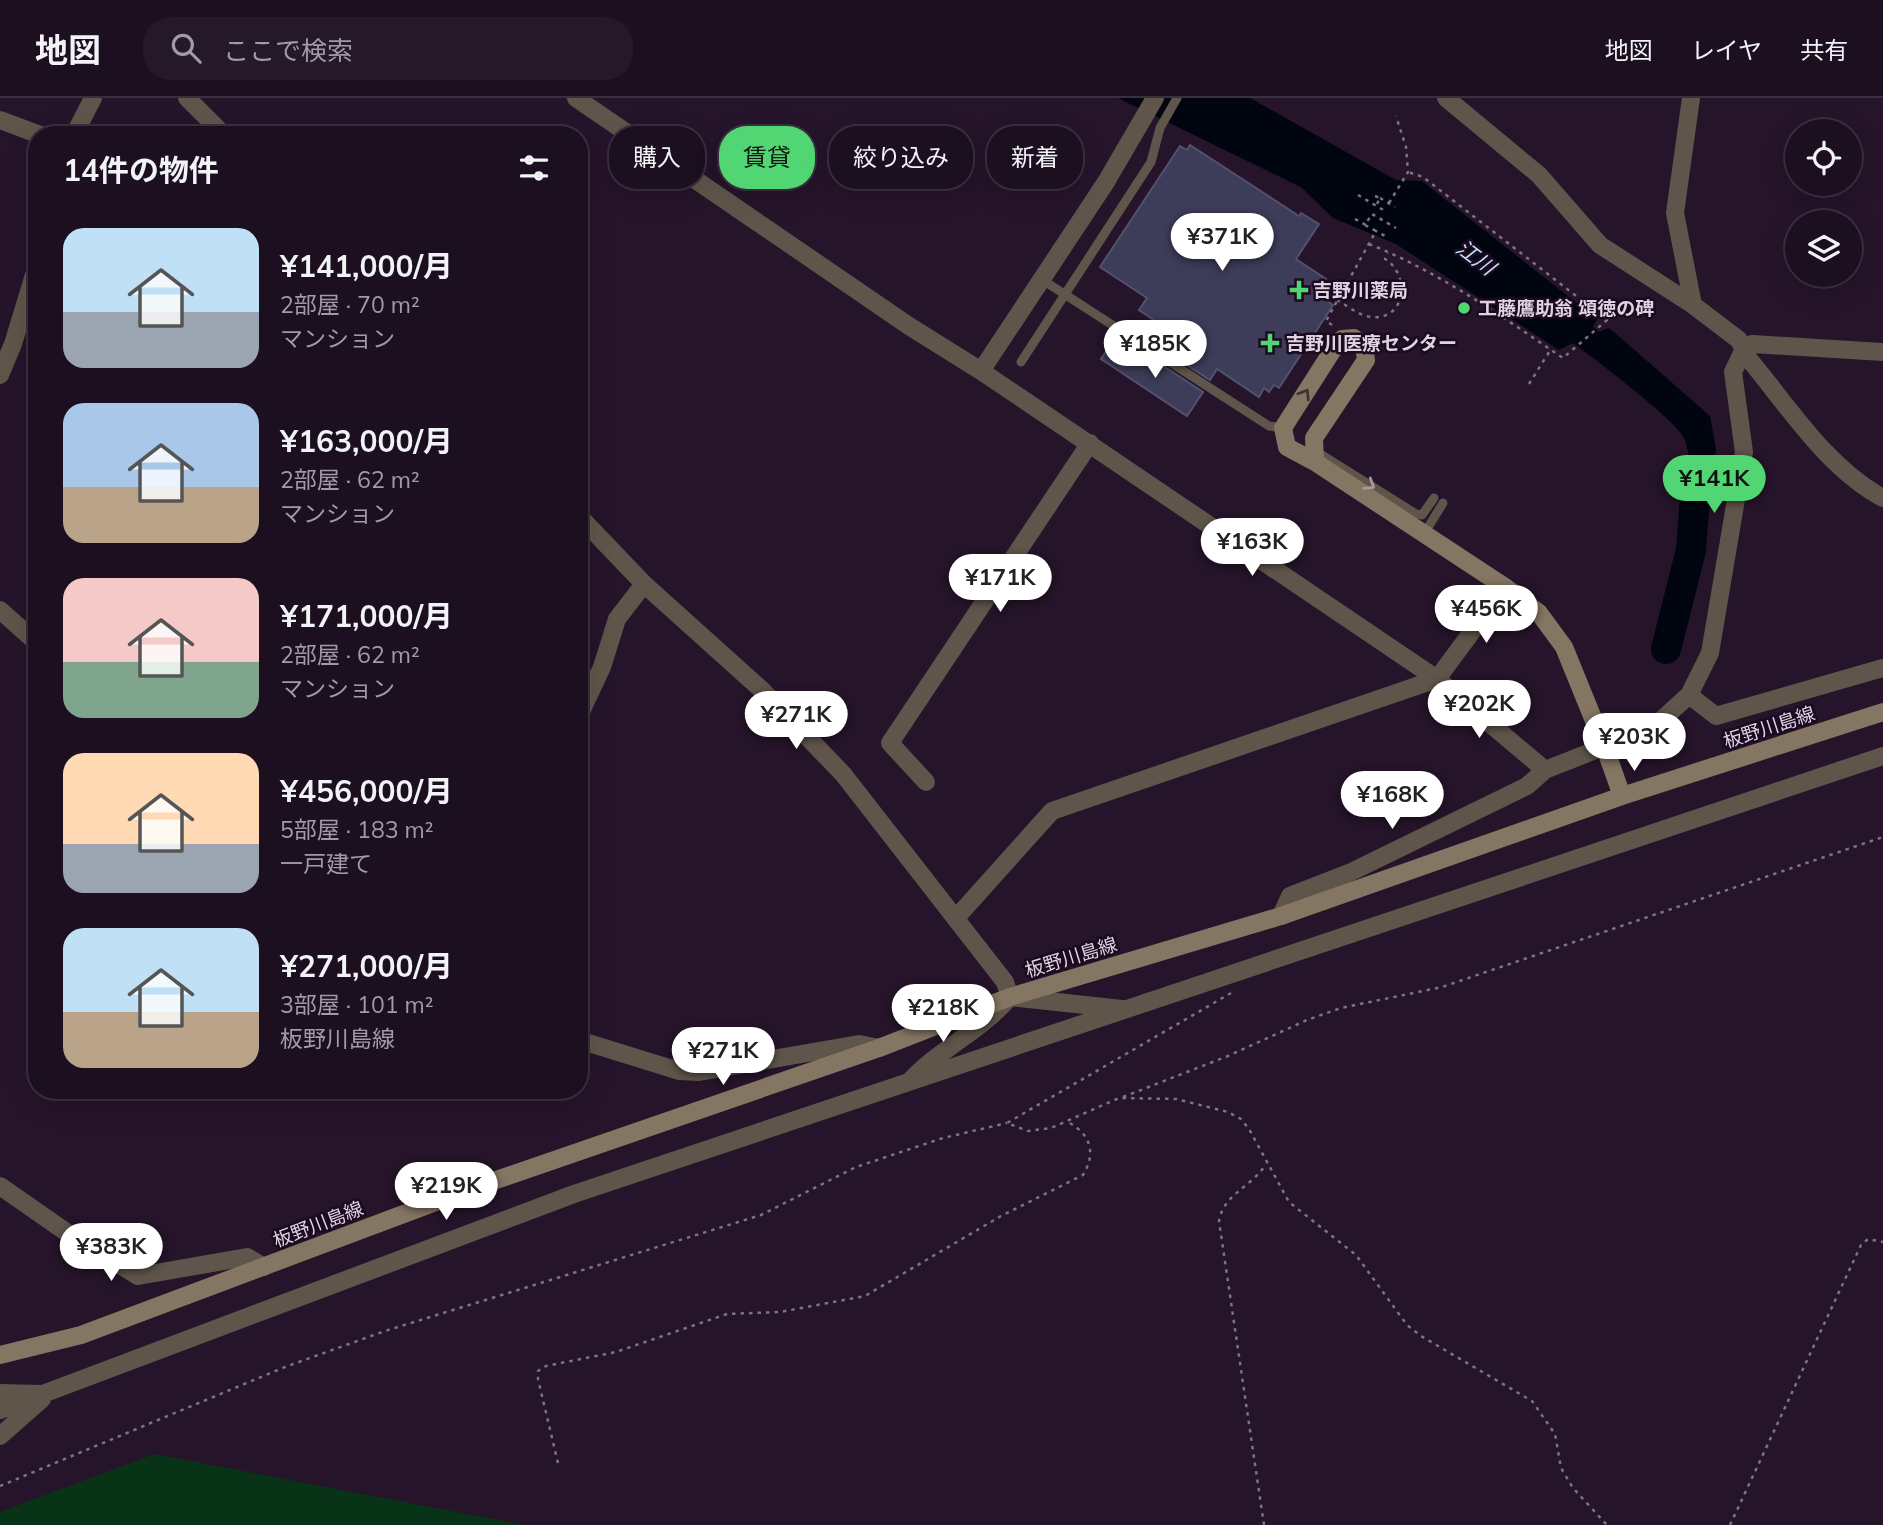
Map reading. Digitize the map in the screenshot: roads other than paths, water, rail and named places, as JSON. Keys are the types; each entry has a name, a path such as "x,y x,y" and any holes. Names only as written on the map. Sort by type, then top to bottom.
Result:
{"main road":[{"path":"1314,455 1314,439 1366,360 1366,351 1358,340 1348,337 1336,345 1283,428 1287,447 1314,455 1539,613 1553,630 1581,682 1622,796"},
{"name":"板野川島線","path":"0,1355 81,1335 473,1188 879,1048 1010,997 1281,916 1622,796 1883,712"}],"street":[{"path":"79,126 93,98"},
{"path":"187,98 215,126"},
{"path":"576,98 909,326 981,370 1437,679 1545,770"},
{"path":"981,370 1155,98"},
{"path":"1446,98 1539,175 1600,245 1693,305 1739,340 1836,463 1862,487 1883,498"},
{"path":"1691,98 1675,213 1693,305"},
{"path":"0,120 28,130"},
{"path":"0,375 28,295"},
{"path":"1281,916 1290,896 1349,873 1527,786 1545,770 1654,727 1689,695 1710,653 1740,481 1744,452 1733,372 1744,349 1752,344 1883,352"},
{"path":"926,782 890,743 1090,443"},
{"path":"588,525 644,584 807,734 873,809 1005,982 1010,997"},
{"path":"588,697 602,667 617,620 644,584"},
{"path":"956,918 1052,811 1437,679 1505,587"},
{"path":"0,610 28,635"},
{"path":"1689,695 1716,716 1883,668"},
{"path":"0,1410 574,1195 1883,756"},
{"path":"1010,997 1128,1009"},
{"path":"907,1084 925,1065 993,1018 1010,997"},
{"path":"588,1043 679,1072 698,1072 859,1044 879,1048"},
{"path":"0,1186 66,1232 138,1276 247,1257 264,1267"},
{"path":"0,1392 47,1394"},
{"path":"0,1437 22,1420 47,1394"}],"lane":[{"path":"1021,362 1151,162 1160,128 1177,98"},
{"path":"1041,279 1269,426 1283,428"},
{"path":"1314,455 1416,514 1422,515 1434,498"},
{"path":"1423,534 1443,503"}],"water":[{"path":"1118,98 1250,98 1396,180 1422,181 1597,319 1593,327 1599,332 1608,328 1614,332 1710,416 1716,449 1698,526 1685,524 1690,470 1684,438 1651,404 1573,343 1559,350 1396,244 1333,218 1301,187"}],"waterway":[{"name":"江川","path":"1666,649 1691,550 1696,484"}],"place":[{"name":"吉野川薬局","path":"1299,290"},
{"name":"工藤鷹助翁 頌徳の碑","path":"1464,308"},
{"name":"吉野川医療センター","path":"1270,343"}]}
